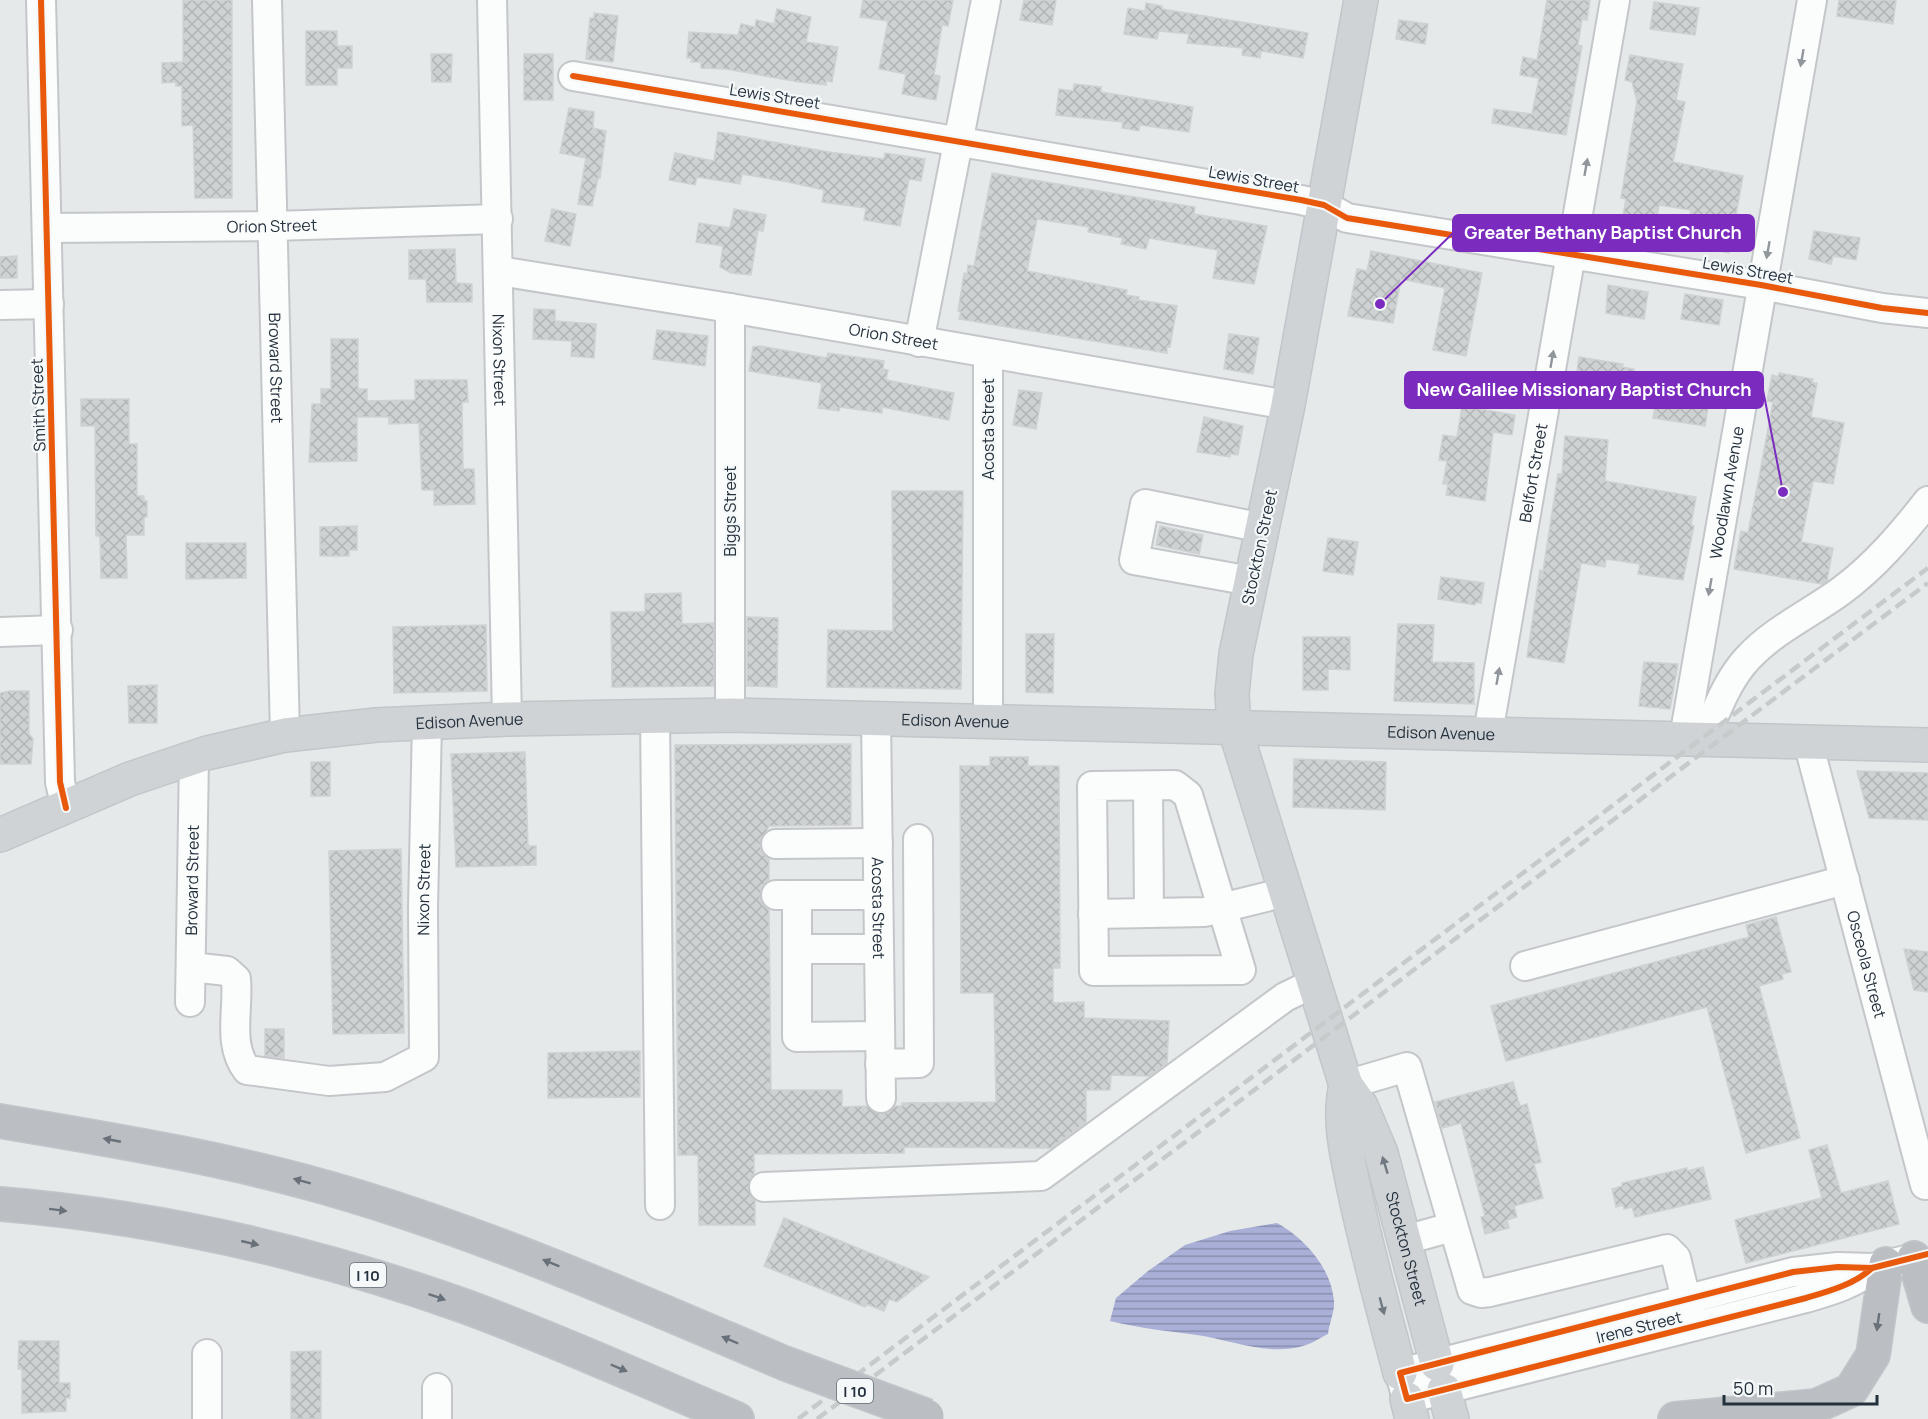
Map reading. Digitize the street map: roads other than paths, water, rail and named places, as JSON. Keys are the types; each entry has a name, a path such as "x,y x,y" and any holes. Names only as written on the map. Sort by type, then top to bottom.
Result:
{"highway":[{"name":"I 10","path":"0,1120 203,1158 358,1197 551,1263 784,1363 933,1418"},
{"name":"I 10","path":"0,1204 110,1216 183,1229 324,1263 464,1306 727,1415"},
{"path":"1900,1261 1928,1306"},
{"path":"1675,1419 1816,1406 1851,1390 1873,1355 1900,1261"}],"main road":[{"name":"Stockton Street","path":"1355,1 1324,205 1288,405 1232,682 1234,726 1346,1084 1361,1106 1375,1137 1445,1391"},
{"name":"Edison Avenue","path":"0,835 130,779 194,757 285,735 427,722 730,715 1488,733 1685,730 1808,742 1928,745"},
{"name":"Stockton Street","path":"1346,1084 1342,1106 1343,1131 1365,1240 1406,1397"}],"street":[{"name":"Smith Street","path":"41,0 60,782 66,808"},
{"name":"Broward Street","path":"267,0 285,735"},
{"name":"Nixon Street","path":"492,0 507,719"},
{"path":"919,342 986,0"},
{"name":"Belfort Street","path":"1488,733 1615,0"},
{"name":"Woodlawn Avenue","path":"1685,730 1812,0"},
{"name":"Lewis Street","path":"573,76 957,140 1324,205 1347,218 1761,285 1882,308 1928,313"},
{"name":"Orion Street","path":"47,228 273,226 498,219"},
{"name":"Orion Street","path":"499,271 730,308 1288,405"},
{"path":"0,305 49,304"},
{"name":"Biggs Street","path":"730,308 730,715"},
{"name":"Acosta Street","path":"988,354 988,721"},
{"path":"1685,730 1713,718 1728,686 1748,658 1790,624 1842,591 1877,560 1928,501"},
{"path":"1251,581 1134,561 1145,504 1263,528"},
{"path":"0,632 58,630"},
{"path":"654,715 660,1205"},
{"name":"Acosta Street","path":"876,718 880,1098"},
{"name":"Nixon Street","path":"191,967 227,971 236,979 234,1042 240,1061 247,1070 329,1082 386,1077 424,1057 423,908 427,722"},
{"name":"Osceola Street","path":"1808,742 1925,1185"},
{"name":"Broward Street","path":"190,1002 194,757"},
{"path":"1175,785 1186,792 1241,970 1094,971 1092,786 1148,786 1175,785"},
{"path":"1148,786 1149,913"},
{"path":"918,839 919,1063 880,1050 797,1036 797,949 786,895 918,890"},
{"path":"776,844 878,843"},
{"path":"1525,966 1845,880"},
{"path":"1093,914 1222,909 1286,892"},
{"path":"797,949 879,949"},
{"path":"764,1187 1041,1176 1285,997 1314,982"},
{"path":"1346,1084 1407,1067 1470,1286 1476,1292 1491,1292 1663,1248 1671,1250 1676,1258 1693,1327"},
{"path":"1405,1240 1452,1227"},
{"name":"Irene Street","path":"1406,1397 1445,1391 1826,1292 1900,1261"},
{"name":"Irene Street","path":"1445,1391 1687,1300 1804,1270 1900,1261"},
{"path":"207,1354 207,1419"},
{"path":"437,1388 437,1419"}],"water":[{"path":"1277,1223 1306,1245 1322,1265 1328,1277 1334,1305 1328,1334 1303,1346 1276,1349 1110,1321 1116,1298 1148,1271 1185,1245 1230,1231"}],"railway":[{"path":"798,1419 1928,568"},
{"path":"817,1419 1928,583"}],"place":[{"name":"Greater Bethany Baptist Church","path":"1380,304"},
{"name":"New Galilee Missionary Baptist Church","path":"1783,492"}]}
